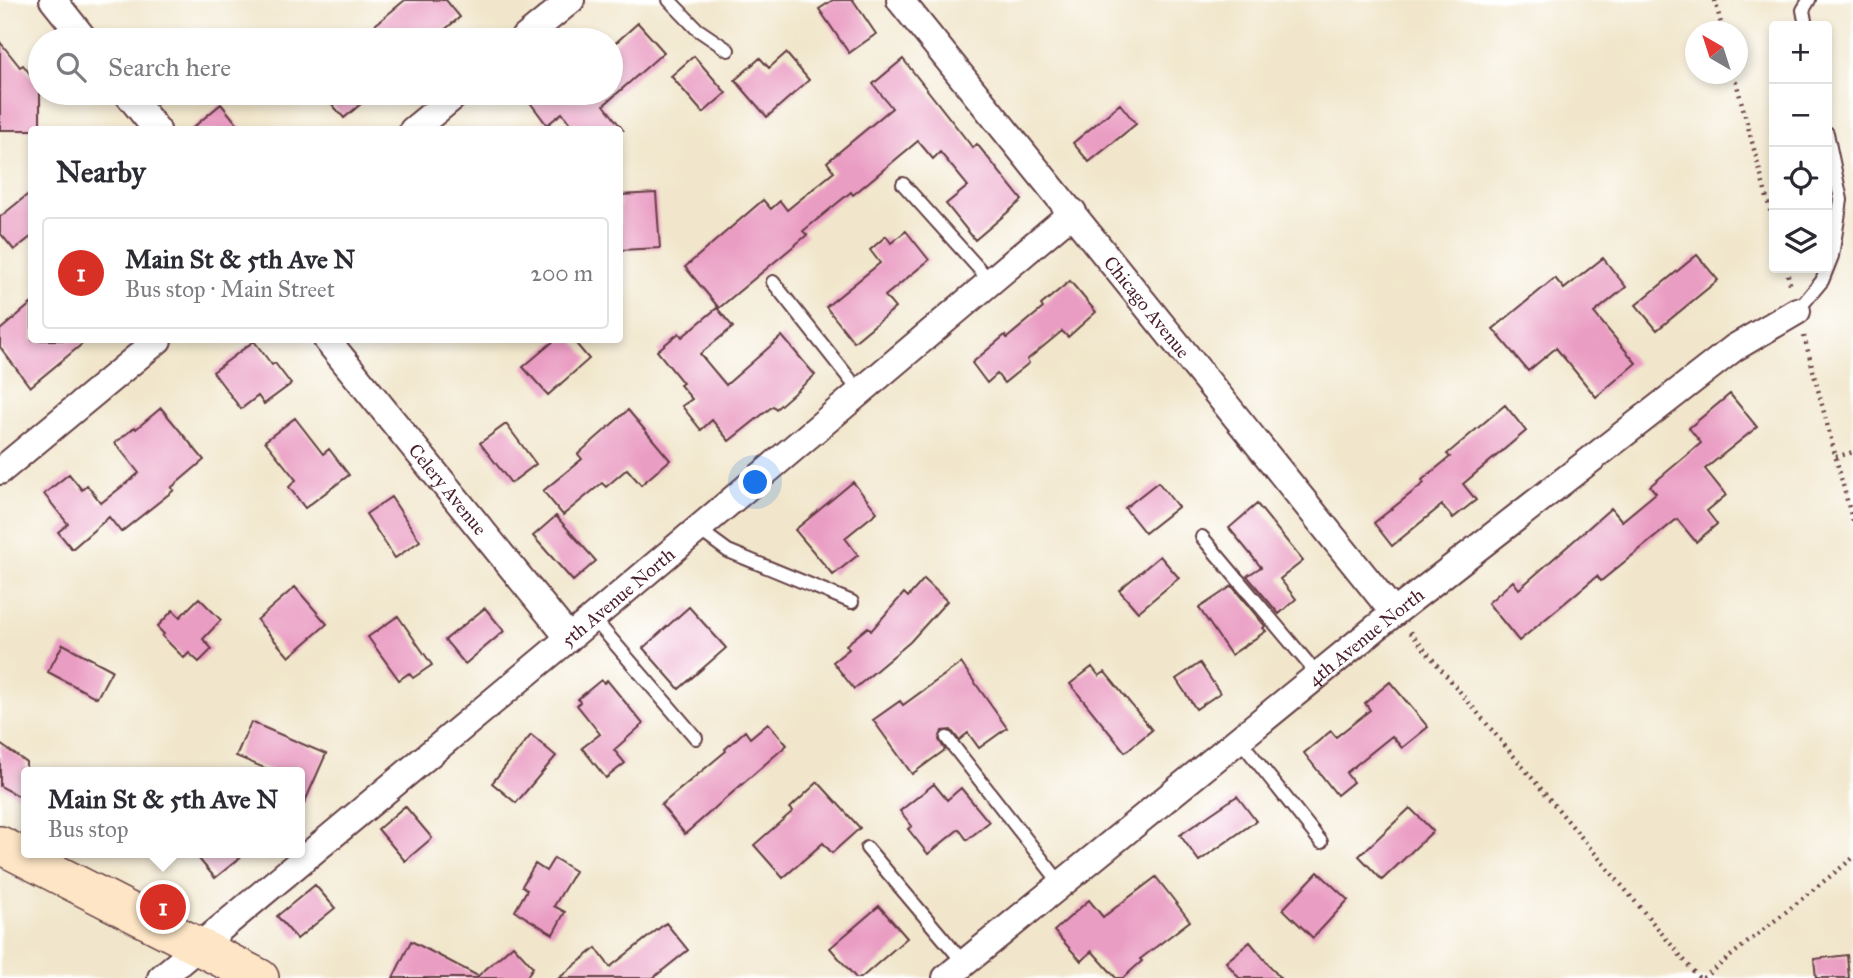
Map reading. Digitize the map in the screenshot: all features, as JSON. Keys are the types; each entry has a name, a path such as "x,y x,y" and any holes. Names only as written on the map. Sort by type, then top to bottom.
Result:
{"street":[{"path":"53,0 75,28"},
{"path":"536,28 570,0"},
{"name":"Chicago Avenue","path":"900,0 1394,612"},
{"path":"137,105 154,126"},
{"path":"418,126 443,105"},
{"name":"5th Avenue North","path":"305,857 698,530 1073,212"},
{"name":"4th Avenue North","path":"955,971 1394,612 1734,348 1800,320"},
{"path":"0,471 154,343"},
{"name":"Celery Avenue","path":"329,343 569,638"},
{"path":"0,845 21,856"},
{"path":"25,858 260,978"},
{"name":"5th Avenue North","path":"161,978 304,858"}],"lane":[{"path":"669,0 697,29 729,50"},
{"path":"1805,21 1803,9 1809,0"},
{"path":"1800,320 1822,281 1834,245 1841,200 1830,147"},
{"path":"903,184 991,282"},
{"path":"773,282 860,392"},
{"path":"698,530 728,551 852,602"},
{"path":"1202,537 1318,674"},
{"path":"593,618 696,738"},
{"path":"947,738 1061,884"},
{"path":"1239,739 1321,842"},
{"path":"867,848 955,971"}],"path":[{"path":"1715,0 1720,21"},
{"path":"1737,84 1770,210"},
{"path":"1800,320 1853,523"},
{"path":"1836,457 1853,452"},
{"path":"1394,612 1701,978 1853,858"}],"building":[{"path":"405,0 446,0 460,17 447,28 371,28"},
{"path":"833,0 853,0 876,34 849,53 819,9"},
{"path":"638,23 664,52 623,88 623,36"},
{"path":"0,42 20,67 23,65 28,71 28,105 40,105 40,126 28,126 28,130 0,130"},
{"path":"786,53 809,80 767,117 735,80 760,58 769,68"},
{"path":"694,56 726,93 703,113 671,76"},
{"path":"903,59 973,148 977,144 1022,200 975,240 946,204 968,186 940,152 933,159 918,141 853,195 851,192 803,231 807,235 719,308 685,267 763,200 771,209 780,201 787,210 834,172 827,162 892,108 873,84"},
{"path":"1120,104 1136,124 1089,162 1073,143"},
{"path":"222,105 239,126 195,126"},
{"path":"333,105 360,105 344,118"},
{"path":"532,105 604,105 620,126 572,126 562,113 547,125"},
{"path":"656,193 660,248 623,250 623,195"},
{"path":"28,194 28,239 14,250 0,233 0,217"},
{"path":"906,231 929,260 885,296 895,308 854,342 826,307 880,263 870,250 886,236 891,243"},
{"path":"1697,255 1718,280 1657,330 1636,305"},
{"path":"1603,258 1626,287 1594,313 1636,363 1596,397 1556,348 1528,371 1493,329 1555,278 1564,289"},
{"path":"1070,281 1096,312 1068,337 1062,331 1004,383 997,374 987,383 972,363 1043,308 1041,305"},
{"path":"28,306 28,343 83,343 30,387 0,347 0,330"},
{"path":"717,308 733,327 700,354 726,385 782,336 815,375 776,409 773,406 729,441 712,420 701,430 682,406 692,399 680,385 683,383 657,351 679,333 682,337"},
{"path":"251,343 256,343 291,384 264,404 258,396 241,409 213,372"},
{"path":"551,343 576,343 589,359 548,395 523,367"},
{"path":"1730,394 1757,427 1705,469 1726,495 1707,511 1717,524 1696,542 1677,519 1601,581 1597,576 1519,641 1488,603 1513,581 1519,589 1611,508 1622,521 1656,493 1650,486 1701,443 1689,428"},
{"path":"1505,405 1526,431 1463,484 1476,500 1453,518 1442,505 1392,546 1374,523 1424,483 1422,480 1450,457 1447,454"},
{"path":"161,408 204,460 171,488 174,490 121,532 109,517 72,549 58,532 68,524 44,494 69,474 82,490 87,485 101,503 139,473 115,443"},
{"path":"628,410 670,460 641,485 627,469 606,487 602,483 563,515 543,491 582,459 578,454"},
{"path":"295,418 323,454 329,449 349,475 305,508 289,487 296,480 265,441"},
{"path":"506,424 536,464 511,483 480,443"},
{"path":"853,482 877,512 845,538 858,555 833,575 795,530"},
{"path":"1158,482 1178,507 1145,533 1125,508"},
{"path":"391,497 420,541 395,558 366,514"},
{"path":"1257,504 1303,561 1280,579 1296,599 1279,614 1247,576 1261,567 1229,528"},
{"path":"556,516 596,561 573,581 533,536"},
{"path":"1160,556 1179,578 1138,612 1119,590"},
{"path":"924,579 947,601 910,642 854,689 833,662 849,649 846,645 868,627 871,631 904,593 908,597"},
{"path":"1232,586 1265,626 1263,628 1266,631 1231,655 1199,608"},
{"path":"295,587 327,624 289,657 257,620"},
{"path":"199,598 221,620 203,639 212,649 199,662 189,653 184,658 162,636 164,634 157,627 173,610 180,617"},
{"path":"689,607 726,648 679,689 643,648"},
{"path":"485,608 504,631 465,664 445,640"},
{"path":"398,616 432,665 413,678 409,673 399,680 368,637"},
{"path":"63,644 112,670 97,698 48,672"},
{"path":"961,663 1007,728 979,748 968,733 959,740 951,730 942,731 939,740 945,750 912,774 873,720 900,701 903,705"},
{"path":"1200,663 1220,693 1196,709 1176,679"},
{"path":"1092,667 1099,676 1105,672 1152,730 1125,752 1070,684"},
{"path":"601,680 604,683 607,680 643,724 614,750 625,763 606,778 582,748 600,734 577,705 580,702 578,699"},
{"path":"1390,682 1428,727 1402,748 1392,736 1346,773 1353,782 1337,795 1304,753 1331,731 1336,737 1370,710 1365,703"},
{"path":"251,722 326,754 305,801 305,767 262,767 236,756"},
{"path":"768,723 787,745 685,834 661,805 726,751 725,749 745,731 750,738"},
{"path":"531,735 556,756 516,803 492,783"},
{"path":"0,744 26,762 26,767 21,767 21,797 0,786"},
{"path":"818,782 860,828 832,853 823,843 783,878 754,845 793,811 790,808"},
{"path":"934,784 947,800 961,788 989,822 967,840 959,829 928,854 908,829 912,826 900,811"},
{"path":"1237,796 1256,821 1199,861 1180,835"},
{"path":"405,806 432,838 405,861 378,829"},
{"path":"1410,808 1433,831 1382,880 1359,856"},
{"path":"198,858 240,858 215,878"},
{"path":"554,858 575,871 554,906 565,912 553,934 515,911 527,890 522,886 535,864 546,871"},
{"path":"1318,872 1348,900 1313,938 1283,909"},
{"path":"1156,877 1190,921 1140,959 1142,961 1123,978 1116,978 1092,951 1081,961 1054,931 1089,900 1103,917"},
{"path":"315,885 335,908 297,939 277,916"},
{"path":"879,906 907,938 861,978 856,978 830,948"},
{"path":"666,923 688,950 653,978 559,978 596,948 610,967"},
{"path":"411,941 478,976 513,945 533,967 526,978 393,978"},
{"path":"1250,942 1280,978 1239,978 1226,962"},
{"path":"1847,955 1849,978 1816,978 1814,959"}],"place":[{"name":"Main St & 5th Ave N","path":"163,907"}]}
